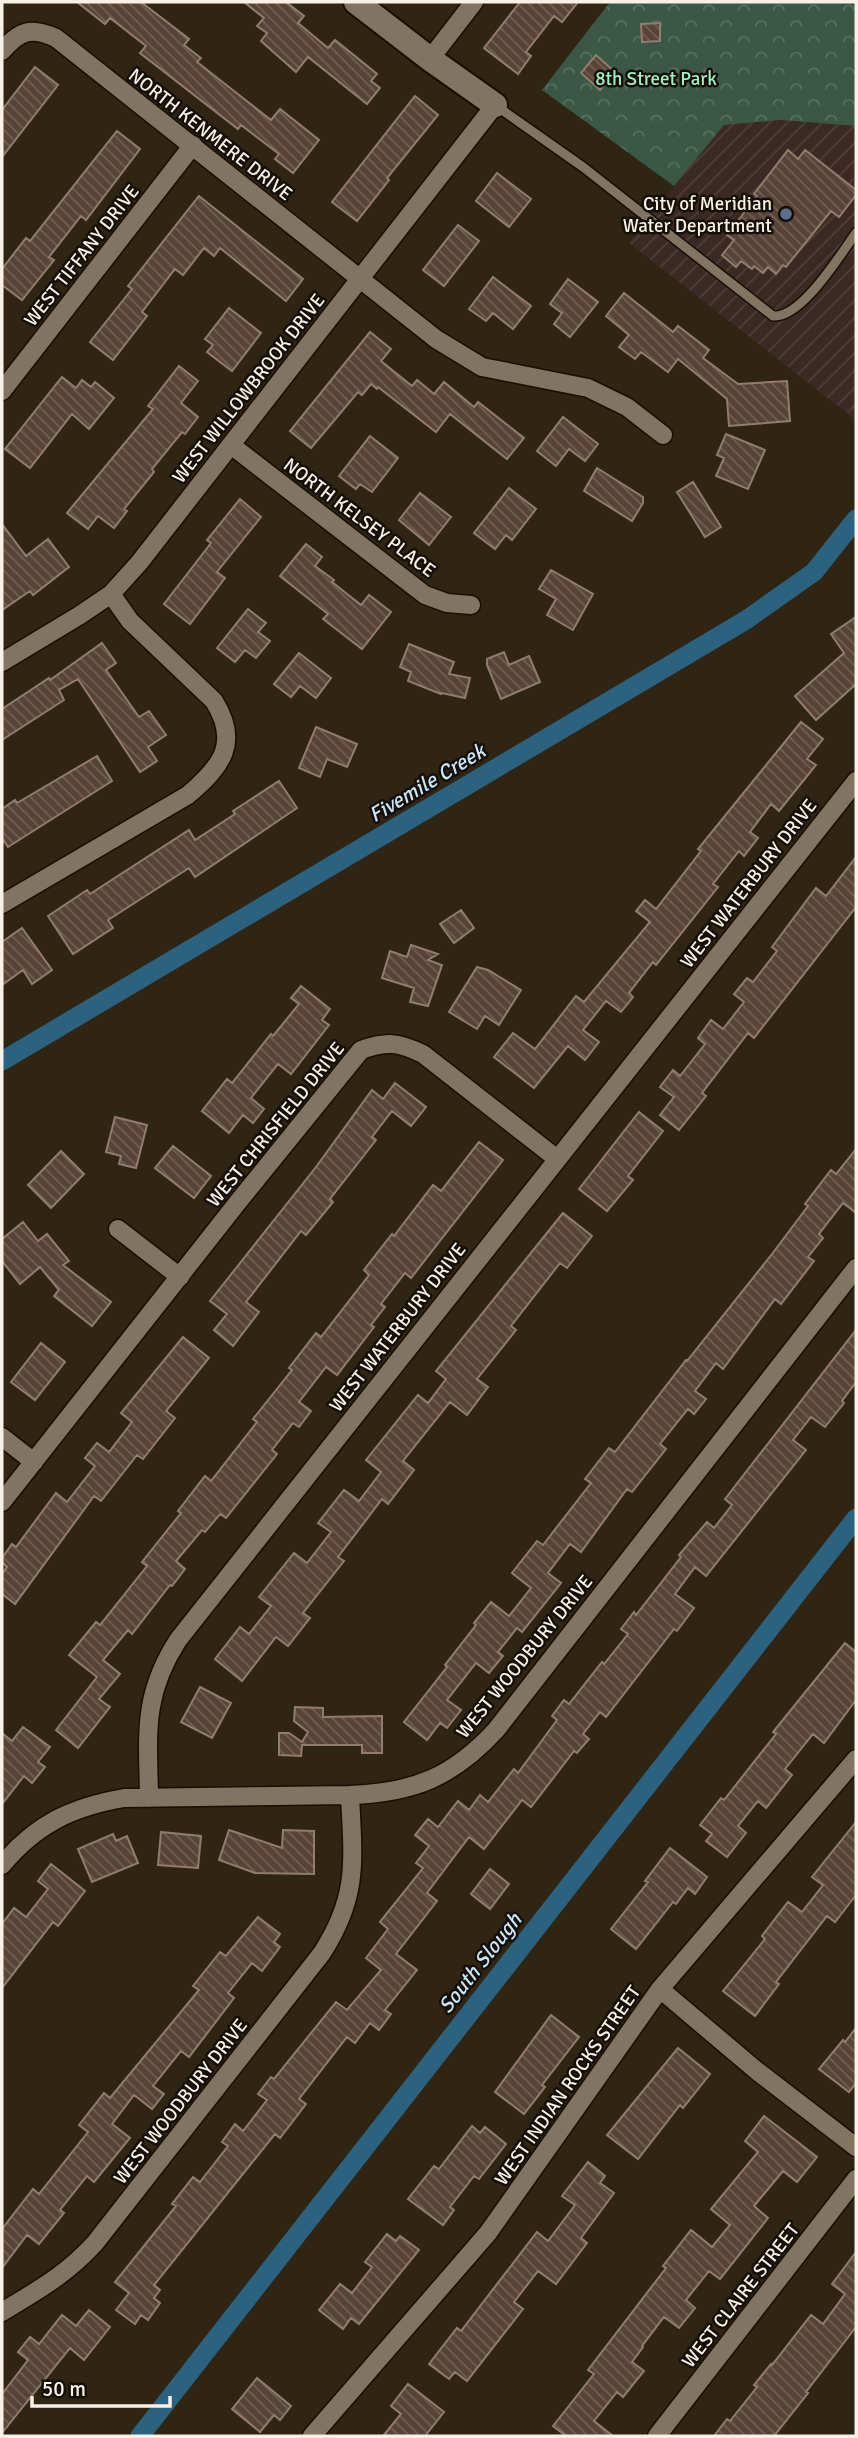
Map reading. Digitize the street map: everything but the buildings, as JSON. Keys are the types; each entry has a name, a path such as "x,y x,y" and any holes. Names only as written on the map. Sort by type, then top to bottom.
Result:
{"street":[{"path":"356,2 495,105"},
{"path":"430,59 474,2"},
{"name":"NORTH KENMERE DRIVE","path":"2,51 17,36 31,30 56,38 436,339 482,367 588,388 627,407 663,435"},
{"name":"WEST WILLOWBROOK DRIVE","path":"2,662 111,594 139,563 495,105"},
{"name":"WEST TIFFANY DRIVE","path":"2,391 192,145"},
{"name":"NORTH KELSEY PLACE","path":"231,445 425,595 447,603 471,605"},
{"path":"2,904 188,795 206,780 223,752 228,735 223,717 214,701 130,621 111,594"},
{"name":"WEST WATERBURY DRIVE","path":"149,1798 149,1707 164,1662 187,1629 556,1158 856,780"},
{"name":"WEST CHRISFIELD DRIVE","path":"2,1503 362,1051 382,1043 403,1045 423,1054 556,1158"},
{"path":"118,1229 180,1277"},
{"name":"WEST WOODBURY DRIVE","path":"2,2312 74,2266 95,2243 336,1931 352,1882 350,1795 403,1790 430,1781 477,1751 856,1268"},
{"path":"2,1437 34,1462"},
{"name":"WEST INDIAN ROCKS STREET","path":"312,2436 488,2233 660,1989 856,1759"},
{"path":"2,1865 22,1843 45,1825 70,1811 110,1801 350,1795"},
{"path":"660,1989 757,2071 856,2147"},
{"name":"WEST CLAIRE STREET","path":"657,2436 856,2179"}],"lane":[{"path":"495,105 583,167 773,316 782,317 804,302 856,233"}],"shaded area":[{"path":"781,120 856,126 856,420 629,243 723,125"}],"green space":[{"name":"8th Street Park","path":"610,2 856,2 856,126 781,120 724,125 674,186 542,90"}],"waterway":[{"name":"Fivemile Creek","path":"2,1061 746,620 814,572 856,519"},
{"name":"South Slough","path":"140,2436 856,1518"}],"place":[{"name":"City of Meridian Water Department","path":"786,214"}]}
